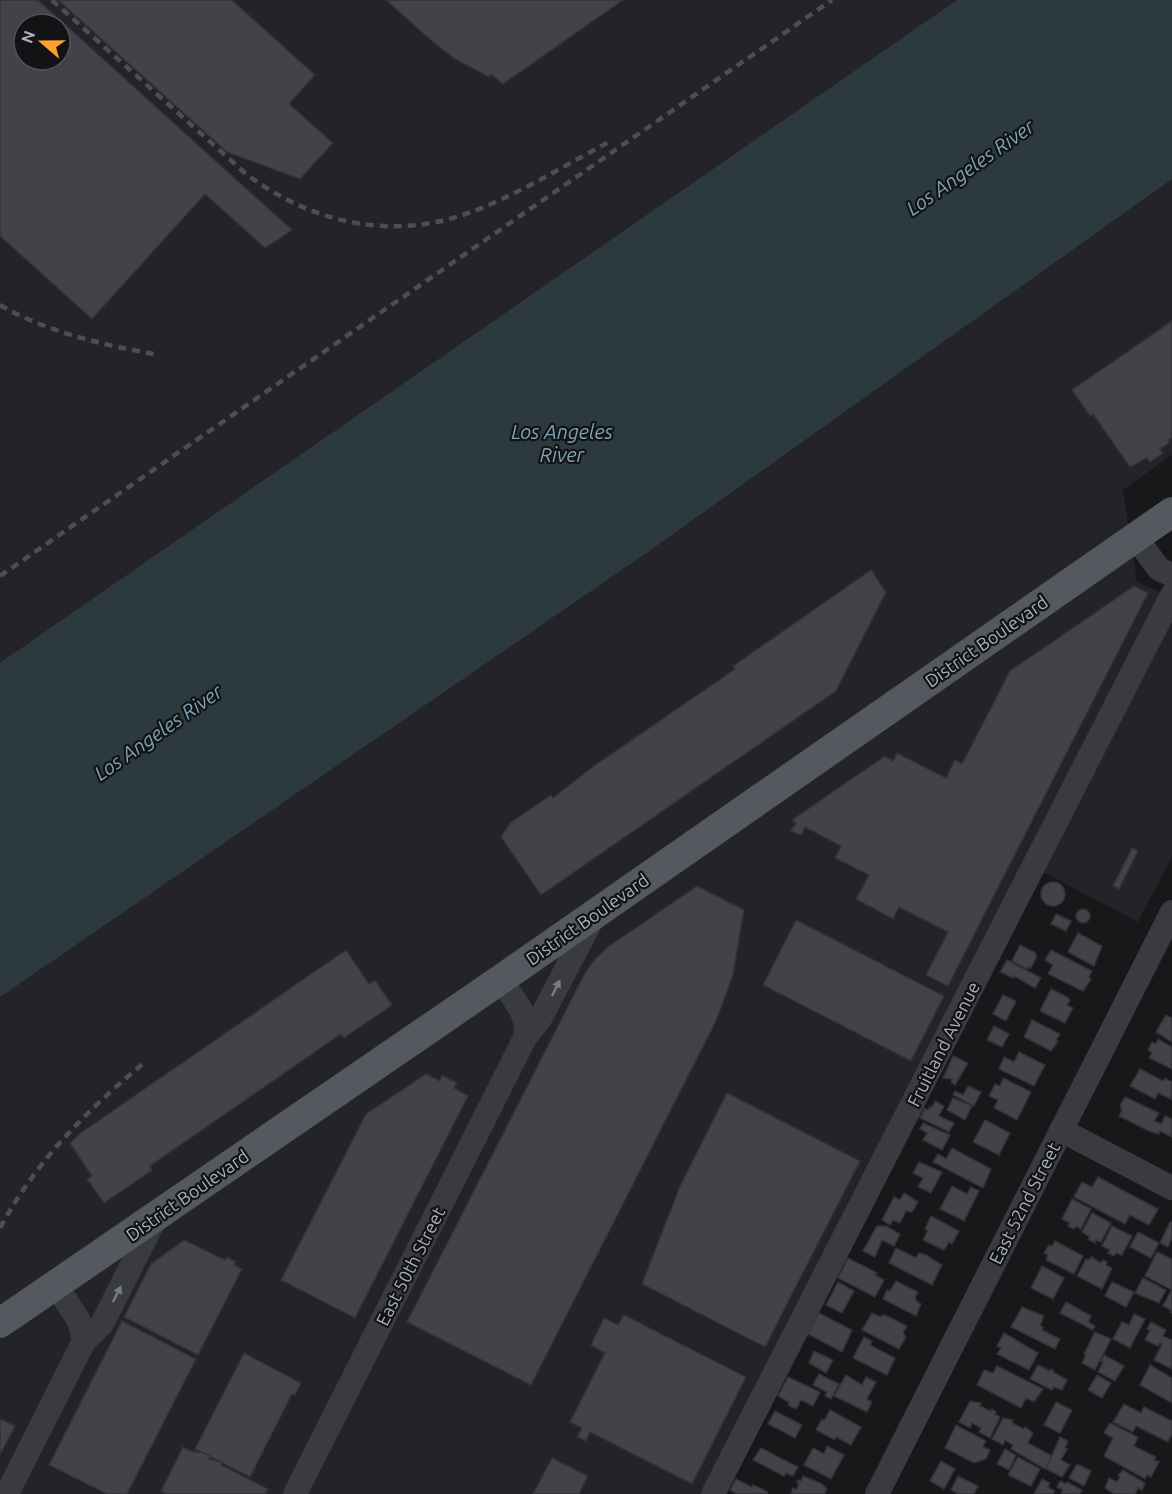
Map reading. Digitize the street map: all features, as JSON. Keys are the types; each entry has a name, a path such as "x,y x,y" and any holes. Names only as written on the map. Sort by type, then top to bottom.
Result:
{"main road":[{"name":"District Boulevard","path":"0,1323 594,916 1172,512"}],"street":[{"path":"1136,538 1159,569 1172,575"},
{"name":"Fruitland Avenue","path":"713,1494 1172,595"},
{"name":"East 52nd Street","path":"877,1494 1061,1130 1165,938 1172,912"},
{"name":"East 50th Street","path":"294,1494 525,1038 541,1017 594,916"},
{"path":"500,981 524,1014 527,1026 525,1038"},
{"path":"1061,1130 1172,1188"},
{"path":"7,1494 84,1341 102,1324 156,1217"},
{"path":"56,1285 79,1321 84,1341"}],"shaded area":[{"path":"0,0 1172,0 1172,455 1123,490 1137,581 1172,598 1172,856 1138,922 1041,871 716,1494 0,1494"}],"water":[{"name":"Los Angeles River","path":"957,0 1172,0 1172,179 642,556 0,997 0,663"}],"building":[{"path":"0,0 38,0 51,12 12,12 12,72 72,72 72,31 292,230 265,248 205,194 92,319 0,236"},
{"path":"58,0 232,0 315,75 289,104 333,143 300,179 227,152"},
{"path":"386,0 623,0 503,84 491,74 489,77 455,59"},
{"path":"1172,321 1172,438 1160,449 1163,453 1150,462 1147,458 1130,467 1093,414 1090,416 1072,390"},
{"path":"871,570 886,592 836,691 541,895 501,837 510,823 551,795 553,798 591,768 735,669 733,666"},
{"path":"1134,586 1148,593 948,986 926,975 948,932 899,907 893,919 856,899 869,875 835,858 841,846 805,827 801,835 791,831 796,823 792,820 885,756 893,761 897,753 946,778 955,760 962,764 1010,671"},
{"path":"1132,848 1138,851 1119,889 1113,886"},
{"path":"1053,882 1062,885 1065,894 1062,903 1053,906 1044,903 1041,894 1044,885"},
{"path":"697,886 744,910 733,975 716,1021 531,1385 407,1322 585,973 608,947"},
{"path":"1083,909 1088,911 1090,916 1088,921 1083,923 1078,921 1076,916 1078,911"},
{"path":"1056,914 1071,921 1066,931 1051,924"},
{"path":"796,920 944,996 911,1061 763,985"},
{"path":"1078,933 1102,946 1094,966 1068,952"},
{"path":"1020,945 1036,953 1037,956 1031,968 1027,969 1012,961"},
{"path":"346,950 369,984 375,980 392,1005 344,1038 341,1034 150,1166 152,1170 104,1203 87,1179 92,1176 70,1143 82,1132"},
{"path":"1051,950 1092,971 1089,977 1091,979 1083,991 1048,974 1053,965 1045,960"},
{"path":"1007,960 1041,978 1035,988 1014,976 1013,978 1000,972"},
{"path":"1051,989 1070,1000 1067,1005 1073,1008 1065,1023 1040,1011"},
{"path":"1003,995 1016,1001 1006,1021 993,1014"},
{"path":"1166,1015 1172,1018 1172,1042 1156,1032"},
{"path":"1032,1020 1060,1034 1051,1051 1024,1037"},
{"path":"994,1026 1009,1034 1002,1047 987,1040"},
{"path":"1158,1039 1172,1047 1172,1069 1149,1058 1152,1052 1148,1050 1152,1042 1156,1044"},
{"path":"1019,1052 1045,1065 1034,1086 999,1069 1004,1057 1014,1062"},
{"path":"953,1056 968,1063 955,1085 951,1082 952,1079 943,1078"},
{"path":"1140,1069 1163,1081 1165,1078 1172,1082 1171,1099 1158,1093 1155,1099 1130,1086"},
{"path":"426,1074 440,1081 442,1075 457,1083 454,1088 468,1096 355,1318 281,1280 366,1114"},
{"path":"1003,1078 1031,1092 1017,1120 994,1108 998,1100 989,1096 995,1084 1000,1086"},
{"path":"968,1086 981,1092 974,1106 953,1095 955,1091 963,1095"},
{"path":"727,1093 860,1161 765,1347 642,1284 680,1186"},
{"path":"1125,1097 1159,1113 1154,1121 1161,1124 1165,1116 1172,1119 1172,1137 1160,1131 1159,1134 1149,1131 1119,1116 1122,1110 1120,1105"},
{"path":"953,1098 972,1106 965,1120 947,1110"},
{"path":"935,1101 944,1106 939,1116 954,1123 949,1132 920,1118 925,1108 928,1110"},
{"path":"985,1120 1010,1133 999,1155 973,1142"},
{"path":"923,1123 950,1135 942,1150 923,1140 927,1133 920,1129"},
{"path":"952,1148 991,1169 983,1188 933,1162 938,1154 946,1159"},
{"path":"919,1162 942,1172 931,1193 918,1187 923,1178 913,1173"},
{"path":"1098,1177 1158,1209 1149,1225 1130,1215 1125,1224 1074,1197 1082,1182 1092,1187"},
{"path":"952,1186 967,1194 971,1187 979,1191 964,1221 940,1209"},
{"path":"904,1193 918,1202 912,1212 906,1211 900,1223 893,1220 890,1225 882,1220 894,1197 900,1200"},
{"path":"1072,1199 1091,1209 1081,1229 1068,1226 1070,1223 1062,1219"},
{"path":"1092,1213 1111,1223 1101,1242 1096,1240 1095,1243 1082,1232"},
{"path":"931,1216 959,1231 952,1244 949,1242 944,1250 923,1240"},
{"path":"1170,1222 1172,1223 1172,1238 1168,1247 1160,1243"},
{"path":"877,1226 886,1226 900,1234 894,1246 882,1240 875,1257 863,1251"},
{"path":"1112,1226 1132,1236 1122,1255 1116,1253 1114,1256 1108,1253 1110,1250 1102,1246"},
{"path":"1138,1232 1159,1243 1151,1258 1130,1247"},
{"path":"184,1240 225,1260 227,1257 236,1262 234,1265 242,1269 198,1355 124,1317 151,1264"},
{"path":"1055,1241 1083,1256 1074,1274 1046,1260 1048,1255 1044,1253"},
{"path":"896,1248 916,1258 919,1253 926,1255 942,1265 932,1285 889,1263"},
{"path":"1157,1252 1172,1259 1172,1290 1145,1276"},
{"path":"1091,1257 1101,1263 1103,1260 1107,1262 1106,1265 1112,1268 1102,1289 1077,1276 1086,1259 1089,1260"},
{"path":"848,1258 877,1273 875,1275 884,1280 875,1297 838,1278"},
{"path":"1042,1266 1064,1278 1053,1299 1031,1288"},
{"path":"1143,1278 1166,1290 1159,1303 1135,1293"},
{"path":"896,1281 918,1292 915,1297 921,1304 916,1316 883,1299 887,1290 890,1291"},
{"path":"838,1282 854,1291 842,1313 826,1305"},
{"path":"1112,1282 1134,1292 1126,1307 1105,1296"},
{"path":"1172,1291 1172,1313 1163,1306"},
{"path":"1066,1302 1091,1316 1088,1322 1095,1326 1093,1330 1060,1313"},
{"path":"1022,1307 1044,1316 1040,1326 1043,1327 1042,1330 1060,1339 1055,1349 1011,1327"},
{"path":"819,1313 852,1330 842,1352 808,1334"},
{"path":"872,1313 881,1317 885,1315 907,1326 903,1333 906,1337 899,1349 862,1330"},
{"path":"1134,1314 1145,1319 1130,1348 1113,1339 1122,1322 1129,1325"},
{"path":"624,1315 746,1377 692,1484 590,1432 586,1441 577,1437 582,1428 570,1422 605,1353 591,1345 604,1318 618,1325"},
{"path":"122,1321 196,1359 127,1494 107,1494 49,1465"},
{"path":"1151,1322 1166,1330 1163,1336 1172,1340 1172,1369 1154,1360 1162,1344 1158,1346 1145,1340"},
{"path":"1095,1332 1111,1339 1095,1370 1082,1363"},
{"path":"1004,1333 1038,1353 1029,1370 997,1354 1001,1348 997,1346"},
{"path":"864,1337 872,1341 870,1345 895,1358 887,1375 853,1358"},
{"path":"814,1351 833,1360 826,1373 809,1363"},
{"path":"244,1353 301,1383 295,1395 292,1394 250,1477 195,1449"},
{"path":"1104,1355 1124,1366 1115,1381 1098,1372"},
{"path":"1038,1365 1050,1371 1051,1369 1067,1380 1062,1390 1054,1387 1052,1390 1030,1379"},
{"path":"1150,1365 1172,1378 1172,1403 1140,1385"},
{"path":"997,1366 1043,1389 1034,1402 1026,1398 1021,1408 977,1385 984,1370 993,1373"},
{"path":"819,1374 839,1384 831,1399 825,1396 827,1392 813,1385"},
{"path":"846,1375 862,1385 866,1377 876,1382 867,1399 872,1402 867,1412 834,1396"},
{"path":"1097,1375 1111,1383 1102,1398 1088,1390"},
{"path":"788,1377 820,1392 813,1406 801,1400 796,1409 778,1396"},
{"path":"970,1401 981,1403 980,1406 991,1411 992,1409 1000,1417 990,1438 979,1432 981,1428 972,1423 970,1428 959,1422"},
{"path":"1056,1402 1072,1410 1060,1433 1044,1425"},
{"path":"1124,1404 1141,1413 1144,1407 1172,1421 1172,1434 1168,1442 1136,1426 1133,1432 1113,1422"},
{"path":"830,1410 861,1427 851,1445 816,1430"},
{"path":"775,1411 802,1425 795,1438 768,1424"},
{"path":"1003,1418 1013,1420 1012,1423 1024,1429 1025,1427 1033,1433 1028,1443 1052,1456 1045,1469 1011,1449 1013,1445 1005,1440 1003,1445 992,1439"},
{"path":"0,1419 15,1426 0,1455"},
{"path":"1110,1423 1138,1437 1134,1446 1156,1457 1154,1460 1159,1462 1151,1477 1147,1475 1145,1479 1104,1456 1113,1438 1104,1433"},
{"path":"956,1425 986,1441 983,1447 990,1450 986,1459 974,1463 945,1448"},
{"path":"1060,1437 1068,1441 1065,1448 1067,1449 1061,1460 1070,1465 1062,1477 1046,1469"},
{"path":"827,1446 844,1455 831,1479 804,1465 813,1448 824,1454"},
{"path":"183,1447 210,1456 209,1459 222,1462 221,1465 268,1489 265,1494 166,1494 161,1491"},
{"path":"761,1448 798,1467 793,1476 786,1473 784,1476 753,1460"},
{"path":"1005,1449 1016,1455 1009,1470 997,1464"},
{"path":"1018,1457 1040,1469 1031,1486 1008,1475"},
{"path":"552,1458 588,1476 579,1494 533,1494"},
{"path":"941,1461 955,1469 944,1489 930,1481"},
{"path":"1077,1464 1091,1471 1084,1486 1069,1478"},
{"path":"1123,1470 1145,1483 1142,1490 1138,1488 1135,1494 1114,1494 1105,1488 1109,1478 1117,1482 1120,1476 1118,1475"},
{"path":"803,1476 822,1484 827,1489 824,1494 791,1494 793,1488 796,1490 799,1484 798,1480 801,1481"},
{"path":"958,1476 978,1486 974,1494 958,1494 951,1490"},
{"path":"736,1479 768,1492 767,1494 737,1494 730,1490"},
{"path":"1042,1479 1050,1483 1048,1487 1055,1491 1053,1494 1034,1494"},
{"path":"1060,1481 1082,1490 1080,1494 1061,1494 1063,1490 1057,1487"}],"railway":[{"path":"52,0 245,173 271,191 326,216 355,223 384,226 414,225 444,220 474,211 509,196 609,142"},
{"path":"0,576 832,0"},
{"path":"0,305 38,323 77,337 159,355"},
{"path":"0,1228 30,1180 64,1138 145,1062"}]}
